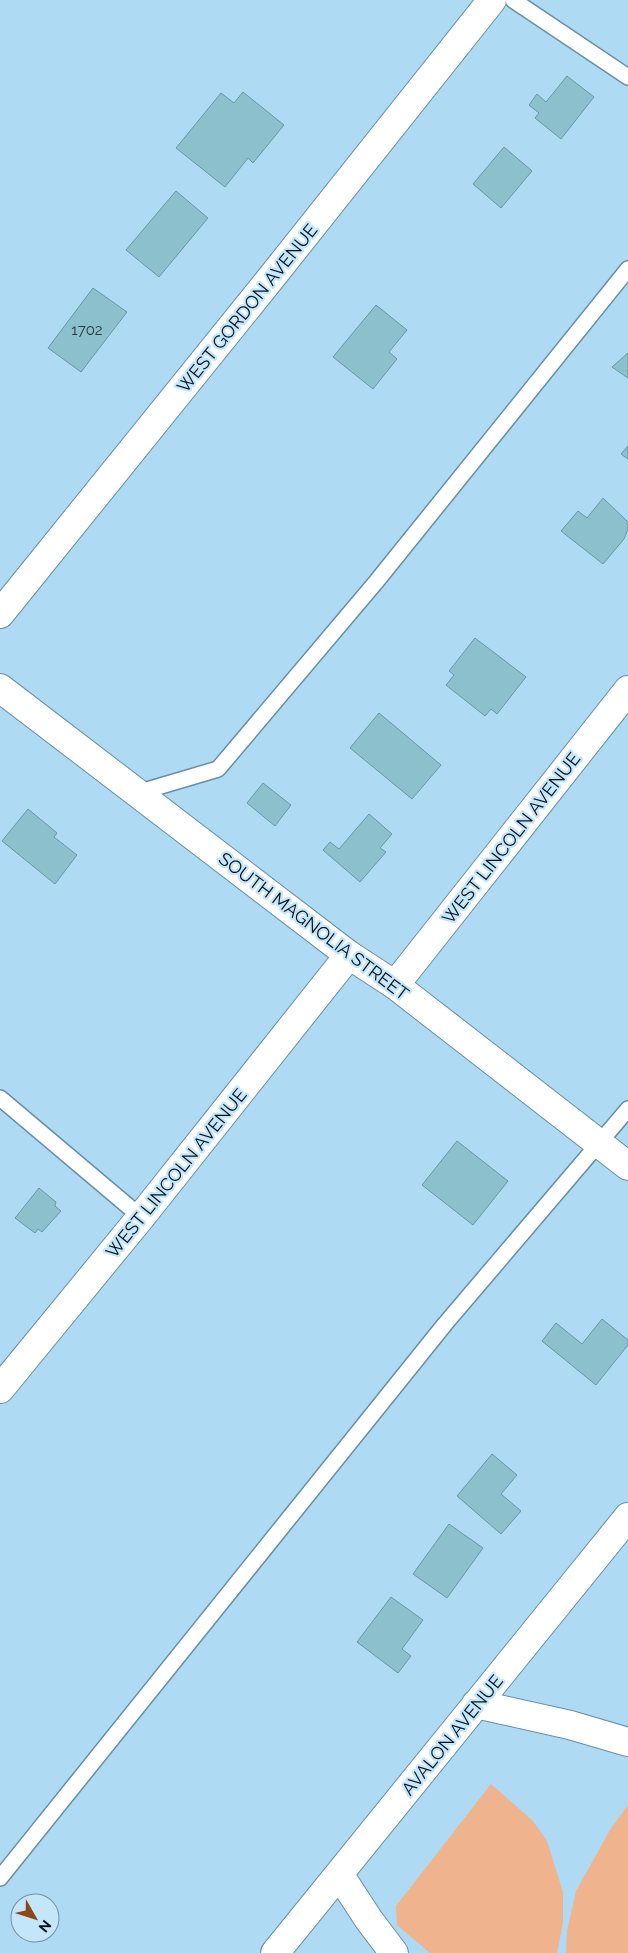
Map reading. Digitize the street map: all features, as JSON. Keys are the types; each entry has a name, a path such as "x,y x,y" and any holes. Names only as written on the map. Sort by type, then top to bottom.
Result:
{"street":[{"name":"WEST GORDON AVENUE","path":"0,614 492,0"},
{"name":"SOUTH MAGNOLIA STREET","path":"0,688 349,955 395,985 628,1166"},
{"name":"WEST LINCOLN AVENUE","path":"395,985 628,690"},
{"name":"WEST LINCOLN AVENUE","path":"0,1389 141,1217 349,955"},
{"name":"AVALON AVENUE","path":"275,1953 628,1517"},
{"path":"476,1704 570,1724 628,1742"},
{"path":"339,1874 369,1920 394,1953"}],"lane":[{"path":"514,0 628,77"},
{"path":"136,793 218,769 376,582 628,269"},
{"path":"0,1098 141,1217"},
{"path":"0,1878 439,1332 628,1109"}],"shaded area":[{"path":"491,1784 533,1821 547,1841 563,1892 563,1923 557,1953 430,1953 397,1925 396,1906"},
{"path":"628,1805 628,1953 566,1953 567,1931 576,1891 610,1830"}],"building":[{"path":"567,76 594,97 561,139 535,118 539,113 529,105 537,94 546,102"},
{"path":"243,92 284,125 253,163 248,158 225,187 176,148 221,93 234,103"},
{"path":"504,147 532,171 501,208 473,184"},
{"path":"176,191 208,218 159,277 126,250"},
{"path":"93,288 127,312 81,372 48,348"},
{"path":"376,305 407,330 389,352 397,359 373,389 333,357"},
{"path":"628,353 628,378 612,367"},
{"path":"628,446 628,459 621,454"},
{"path":"603,498 628,522 628,529 624,539 603,564 561,531 578,511 587,518"},
{"path":"475,638 526,677 497,714 491,709 485,716 446,685 454,675 449,671"},
{"path":"379,713 441,765 412,799 350,748"},
{"path":"263,783 291,805 275,826 247,803"},
{"path":"28,809 57,833 54,837 77,855 55,884 2,841"},
{"path":"369,814 392,834 380,848 386,852 360,882 323,850 330,842 339,849"},
{"path":"457,1141 508,1181 473,1225 422,1185"},
{"path":"39,1188 56,1202 55,1206 61,1211 42,1232 38,1229 35,1233 15,1218"},
{"path":"602,1319 628,1340 628,1345 596,1385 542,1341 556,1323 582,1344"},
{"path":"492,1454 517,1475 501,1494 521,1511 501,1534 457,1496"},
{"path":"449,1524 483,1548 447,1598 413,1574"},
{"path":"391,1597 423,1620 402,1649 411,1656 398,1673 357,1642"}]}
